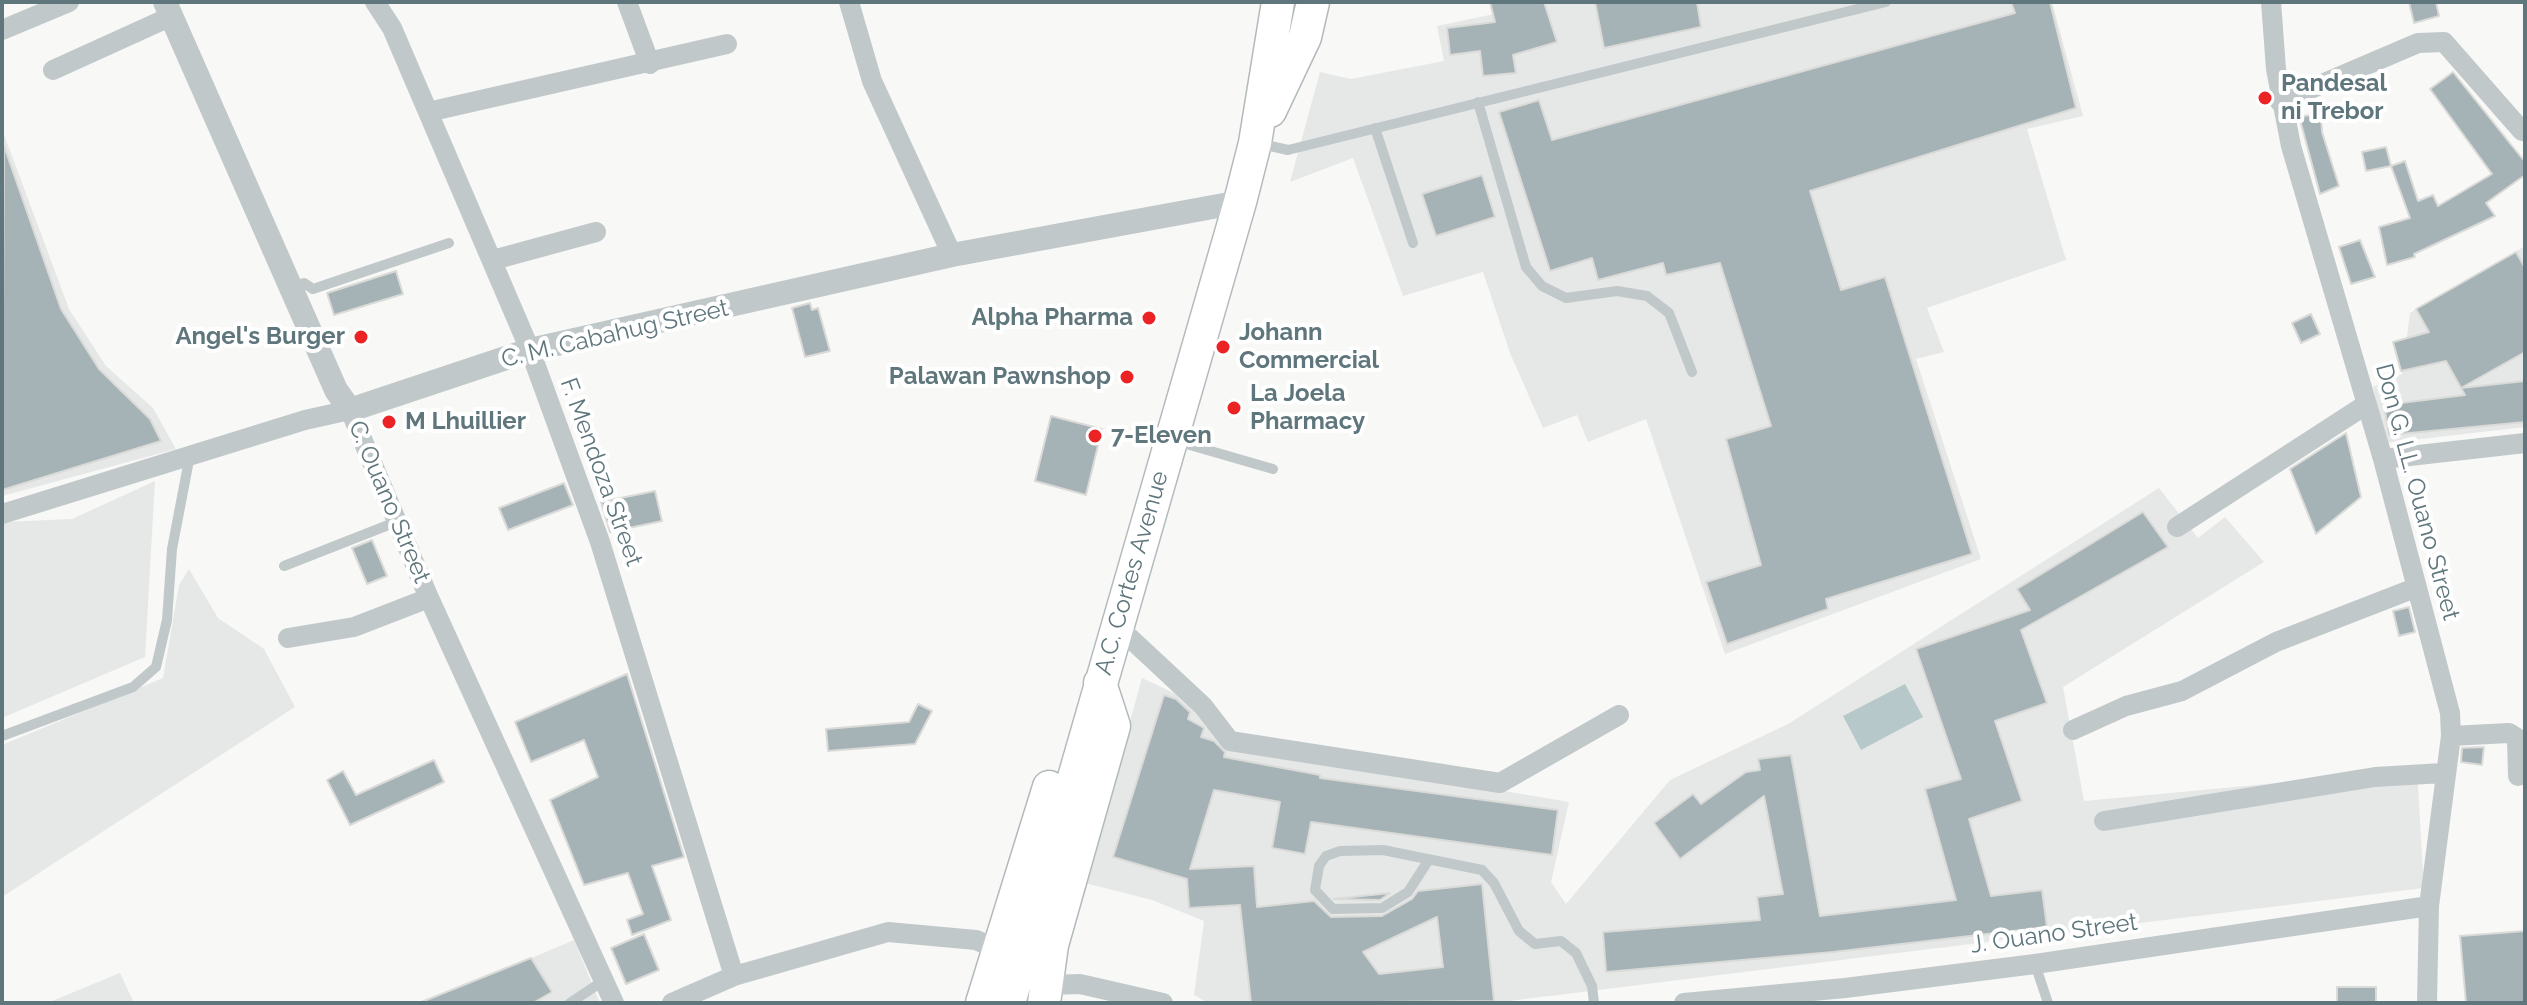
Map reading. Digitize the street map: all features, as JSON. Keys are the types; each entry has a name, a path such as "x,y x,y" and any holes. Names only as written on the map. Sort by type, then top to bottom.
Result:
{"main road":[{"name":"A.C. Cortes Avenue","path":"1009,1003 1240,202 1255,143 1278,2"},
{"name":"A.C. Cortes Avenue","path":"1255,143 1305,37 1313,2"},
{"path":"982,1003 1107,606 1196,287 1221,271"},
{"path":"1058,991 1052,945 1114,726 1100,683"}],"street":[{"path":"2,30 69,2"},
{"name":"F. Mendoza Street","path":"375,2 392,28 530,350 600,542 734,976"},
{"path":"627,2 650,64"},
{"path":"849,2 872,81 952,255"},
{"name":"Don G. LL. Ouano Street","path":"2271,2 2280,102 2383,459 2450,713 2451,736 2443,773 2429,906 2427,1003"},
{"path":"53,70 168,9"},
{"name":"C. Ouano Street","path":"168,9 301,293 336,390 350,410 429,598 614,1003"},
{"path":"2280,102 2418,43 2444,42 2522,131"},
{"path":"428,112 650,64 727,44"},
{"name":"C. M. Cabahug Street","path":"2,514 190,455 350,410 530,350 952,255 1240,202"},
{"path":"493,260 596,232"},
{"path":"2177,527 2367,404"},
{"path":"2383,459 2525,443"},
{"path":"2073,730 2126,706 2182,691 2276,642 2415,588"},
{"path":"288,638 354,627 429,598"},
{"path":"1116,625 1203,706 1230,741 1500,783 1619,715"},
{"path":"2451,736 2509,733 2517,738 2518,776"},
{"path":"2104,821 2375,777 2443,773"},
{"name":"J. Ouano Street","path":"1684,1003 1845,988 2035,964 2429,906"},
{"path":"672,1003 734,976 888,932 976,940 999,950"},
{"path":"1058,991 1163,1003"}],"lane":[{"path":"1255,143 1288,150 1886,2"},
{"path":"1478,102 1526,267 1542,286 1566,298 1617,291 1647,296 1669,313 1692,372"},
{"path":"1375,128 1413,243"},
{"path":"301,293 449,243"},
{"path":"1171,439 1273,469"},
{"path":"2,736 133,687 156,667 167,620 172,549 190,455"},
{"path":"284,566 396,522"},
{"path":"1428,861 1408,892 1382,908 1333,909 1315,890 1319,866 1326,856 1340,851 1383,850 1482,870 1494,883 1519,931 1535,944 1561,941 1576,953 1592,986 1594,1003"},
{"path":"2035,964 2048,1003"},
{"path":"570,1003 603,981"}],"shaded area":[{"path":"1551,2 2052,2 2083,116 2027,129 2066,260 1927,308 1944,352 1916,359 1981,559 1725,654 1646,419 1588,442 1577,415 1543,428 1510,353 1483,272 1403,296 1353,158 1290,182 1320,72 1351,79 1444,61 1437,26"},
{"path":"2,129 69,309 106,366 153,408 176,449 2,496"},
{"path":"2525,246 2525,427 2386,443 2373,387 2402,374 2410,313"},
{"path":"155,481 145,657 2,718 2,522 72,519"},
{"path":"2159,488 2198,538 2225,517 2264,562 2063,687 2084,801 2417,770 2424,888 1493,1003 1208,1003 1194,995 1204,921 1152,900 1085,883 1142,678 1193,702 1228,744 1569,802 1551,882 1566,904 1670,780 1788,724"},
{"path":"189,569 218,618 264,649 295,707 2,897 2,745 163,678 179,585"},
{"path":"1905,684 1923,717 1861,750 1843,716"},
{"path":"574,940 600,1003 425,1003"},
{"path":"120,973 134,1003 47,1003"}],"building":[{"path":"1490,2 1544,2 1557,42 1513,55 1516,73 1483,76 1480,51 1450,55 1447,28 1495,22"},
{"path":"1595,2 1697,2 1701,27 1604,48"},
{"path":"2011,2 2050,2 2076,108 1810,191 1841,290 1885,277 1972,554 1826,599 1828,609 1727,644 1706,582 1761,565 1726,439 1771,426 1720,263 1666,275 1663,263 1598,280 1592,258 1550,271 1499,112 1539,100 1552,140 2015,13"},
{"path":"2409,2 2436,2 2439,16 2414,23"},
{"path":"2453,72 2525,162 2525,175 2486,203 2495,216 2414,254 2415,257 2387,265 2379,227 2410,218 2391,166 2405,161 2418,201 2433,195 2438,206 2492,174 2430,89"},
{"path":"2321,115 2322,132 2339,186 2320,194 2299,116"},
{"path":"4,146 61,309 99,369 150,419 161,441 2,490"},
{"path":"2386,147 2391,166 2366,171 2362,152"},
{"path":"1482,175 1495,217 1436,236 1422,194"},
{"path":"2360,240 2375,277 2351,284 2339,247"},
{"path":"2516,252 2525,268 2525,352 2461,388 2446,361 2401,371 2393,342 2429,332 2416,309"},
{"path":"396,271 403,294 334,315 327,293"},
{"path":"810,303 812,310 818,308 830,351 805,357 792,308"},
{"path":"2311,314 2320,334 2301,343 2292,323"},
{"path":"2525,381 2525,422 2389,435 2384,405 2465,395 2461,388"},
{"path":"1051,416 1102,429 1086,495 1035,481"},
{"path":"2346,433 2361,497 2316,534 2290,469"},
{"path":"564,483 573,505 508,530 499,508"},
{"path":"655,491 662,521 610,532 601,502"},
{"path":"2143,512 2168,547 2021,630 2047,703 1995,721 2022,801 1969,819 1991,896 2042,890 2047,927 1833,952 1606,972 1603,932 1760,920 1757,897 1783,894 1764,796 1680,859 1654,823 1693,794 1701,804 1746,772 1760,770 1758,759 1791,755 1820,916 1956,900 1925,789 1961,779 1916,649 2030,610 2017,589"},
{"path":"372,540 387,576 367,584 352,548"},
{"path":"2409,607 2415,632 2399,636 2393,611"},
{"path":"627,674 684,857 652,866 671,920 632,935 627,920 643,914 628,873 584,885 550,800 598,777 584,740 531,762 515,722"},
{"path":"1164,695 1176,699 1190,712 1188,719 1204,728 1201,737 1214,741 1225,752 1224,757 1320,775 1320,778 1558,810 1552,855 1311,822 1305,854 1272,848 1280,802 1214,790 1190,869 1254,866 1257,907 1314,901 1331,917 1382,916 1412,899 1418,891 1482,884 1494,1001 1251,1003 1240,905 1189,908 1187,879 1113,857","holes":["1437,917 1443,967 1379,974 1363,952"]},
{"path":"918,704 932,711 915,744 828,751 826,729 909,722"},
{"path":"2484,747 2482,765 2461,762 2462,748"},
{"path":"434,760 444,782 350,825 327,780 343,771 356,795"},
{"path":"1390,893 1380,900 1334,899"},
{"path":"2525,931 2525,1003 2466,1003 2460,936"},
{"path":"644,934 659,970 626,984 611,948"},
{"path":"531,958 552,992 533,1003 419,1003"},
{"path":"2337,987 2376,987 2376,1003 2337,1003"}],"place":[{"name":"Pandesal ni Trebor","path":"2265,98"},
{"name":"Alpha Pharma","path":"1149,318"},
{"name":"Angel's Burger","path":"361,337"},
{"name":"Johann Commercial","path":"1223,347"},
{"name":"Palawan Pawnshop","path":"1127,377"},
{"name":"La Joela Pharmacy","path":"1234,408"},
{"name":"M Lhuillier","path":"389,422"},
{"name":"7-Eleven","path":"1095,436"}]}
